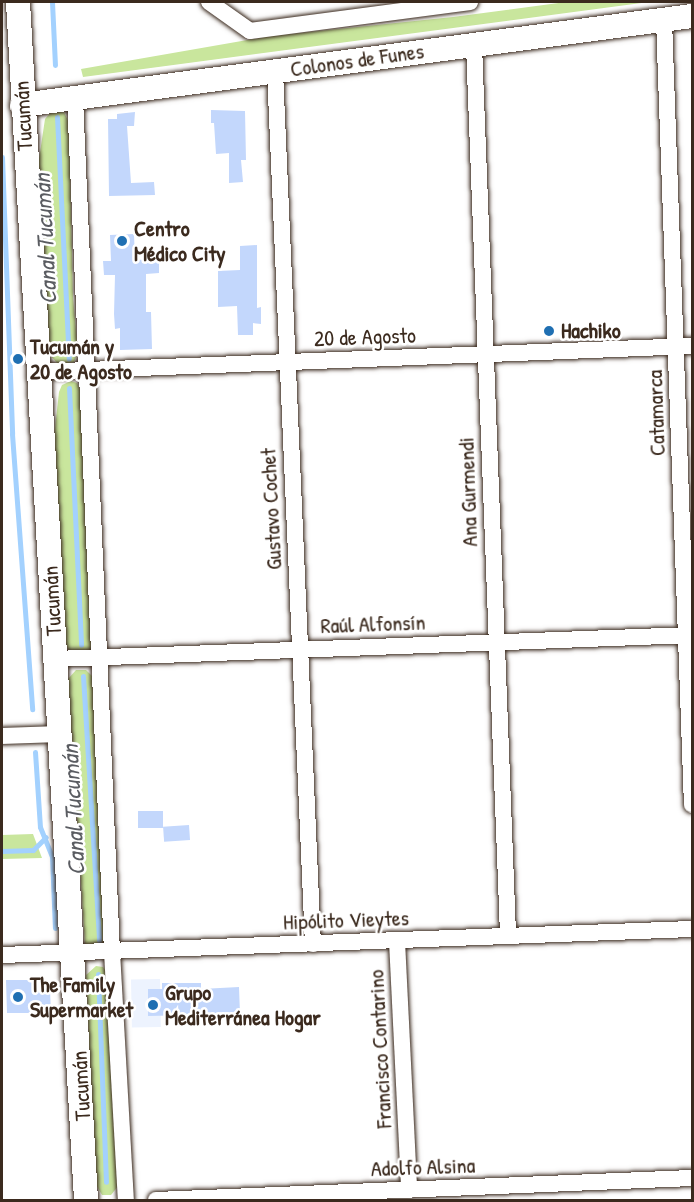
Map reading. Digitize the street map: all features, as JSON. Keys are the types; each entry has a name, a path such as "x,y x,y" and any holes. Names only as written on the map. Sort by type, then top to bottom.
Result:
{"main road":[{"name":"Tucumán","path":"18,2 59,734 74,953 86,1200"},
{"name":"Colonos de Funes","path":"22,105 693,16"}],"street":[{"path":"209,2 250,31 471,2"},
{"name":"Catamarca","path":"664,20 684,346 693,805"},
{"name":"Ana Gurmendi","path":"474,45 508,936"},
{"name":"Gustavo Cochet","path":"275,71 313,944"},
{"name":"Tucumán","path":"75,98 112,952 126,1200"},
{"name":"20 de Agosto","path":"38,372 684,346"},
{"name":"Raúl Alfonsín","path":"56,659 689,635"},
{"path":"2,736 59,734"},
{"name":"Hipólito Vieytes","path":"2,956 693,929"},
{"name":"Francisco Contarino","path":"397,941 410,1190"},
{"name":"Adolfo Alsina","path":"156,1200 326,1197 410,1190 510,1193 693,1178"}],"shaded area":[{"path":"160,979 161,1027 132,1027 131,980"}],"green space":[{"path":"566,2 649,2 83,77 81,69 271,36 453,17"},
{"path":"59,109 64,112 69,123 73,297 78,352 74,362 59,365 47,352 38,166 45,119 51,112"},
{"path":"71,381 77,383 80,389 92,650 77,655 68,649 62,637 54,437 59,392 62,385"},
{"path":"76,670 86,670 94,678 105,943 85,945 68,679"},
{"path":"33,834 42,858 2,859 2,835"},
{"path":"96,966 103,967 108,974 119,1185 111,1195 102,1195 95,1183 86,975"}],"building":[{"path":"211,110 245,111 246,160 241,160 243,182 229,183 229,153 216,154"},
{"path":"135,112 134,126 127,126 131,183 154,182 155,195 109,196 108,119 117,119 117,114"},
{"path":"134,234 135,260 159,259 159,273 146,274 146,312 151,312 152,349 120,350 120,328 115,329 114,314 115,275 104,275 103,261 111,261 110,235"},
{"path":"257,245 257,308 261,307 261,324 253,323 253,335 238,335 237,306 218,307 218,271 240,270 240,246"},
{"path":"138,811 163,811 163,828 138,828"},
{"path":"189,825 190,840 164,842 163,827"},
{"path":"6,980 40,980 50,991 51,1013 7,1013"},
{"path":"162,983 201,983 201,989 239,987 240,1014 148,1016 148,989 162,989"}],"waterway":[{"name":"Canal Tucumán","path":"52,2 55,65"},
{"name":"Canal Tucumán","path":"57,117 69,359"},
{"name":"Canal Tucumán","path":"2,157 12,434 32,709"},
{"name":"Canal Tucumán","path":"69,388 81,645"},
{"name":"Canal Tucumán","path":"83,676 99,941"},
{"name":"Canal Tucumán","path":"35,752 40,827 52,857 55,928"},
{"path":"2,851 33,850 46,837"},
{"name":"Canal Tucumán","path":"98,974 106,1182"}],"place":[{"name":"Centro Médico City","path":"122,241"},
{"name":"Hachiko","path":"549,331"},
{"name":"Tucumán y 20 de Agosto","path":"18,359"},
{"name":"The Family Supermarket","path":"18,997"},
{"name":"Grupo Mediterránea Hogar","path":"153,1005"}]}
